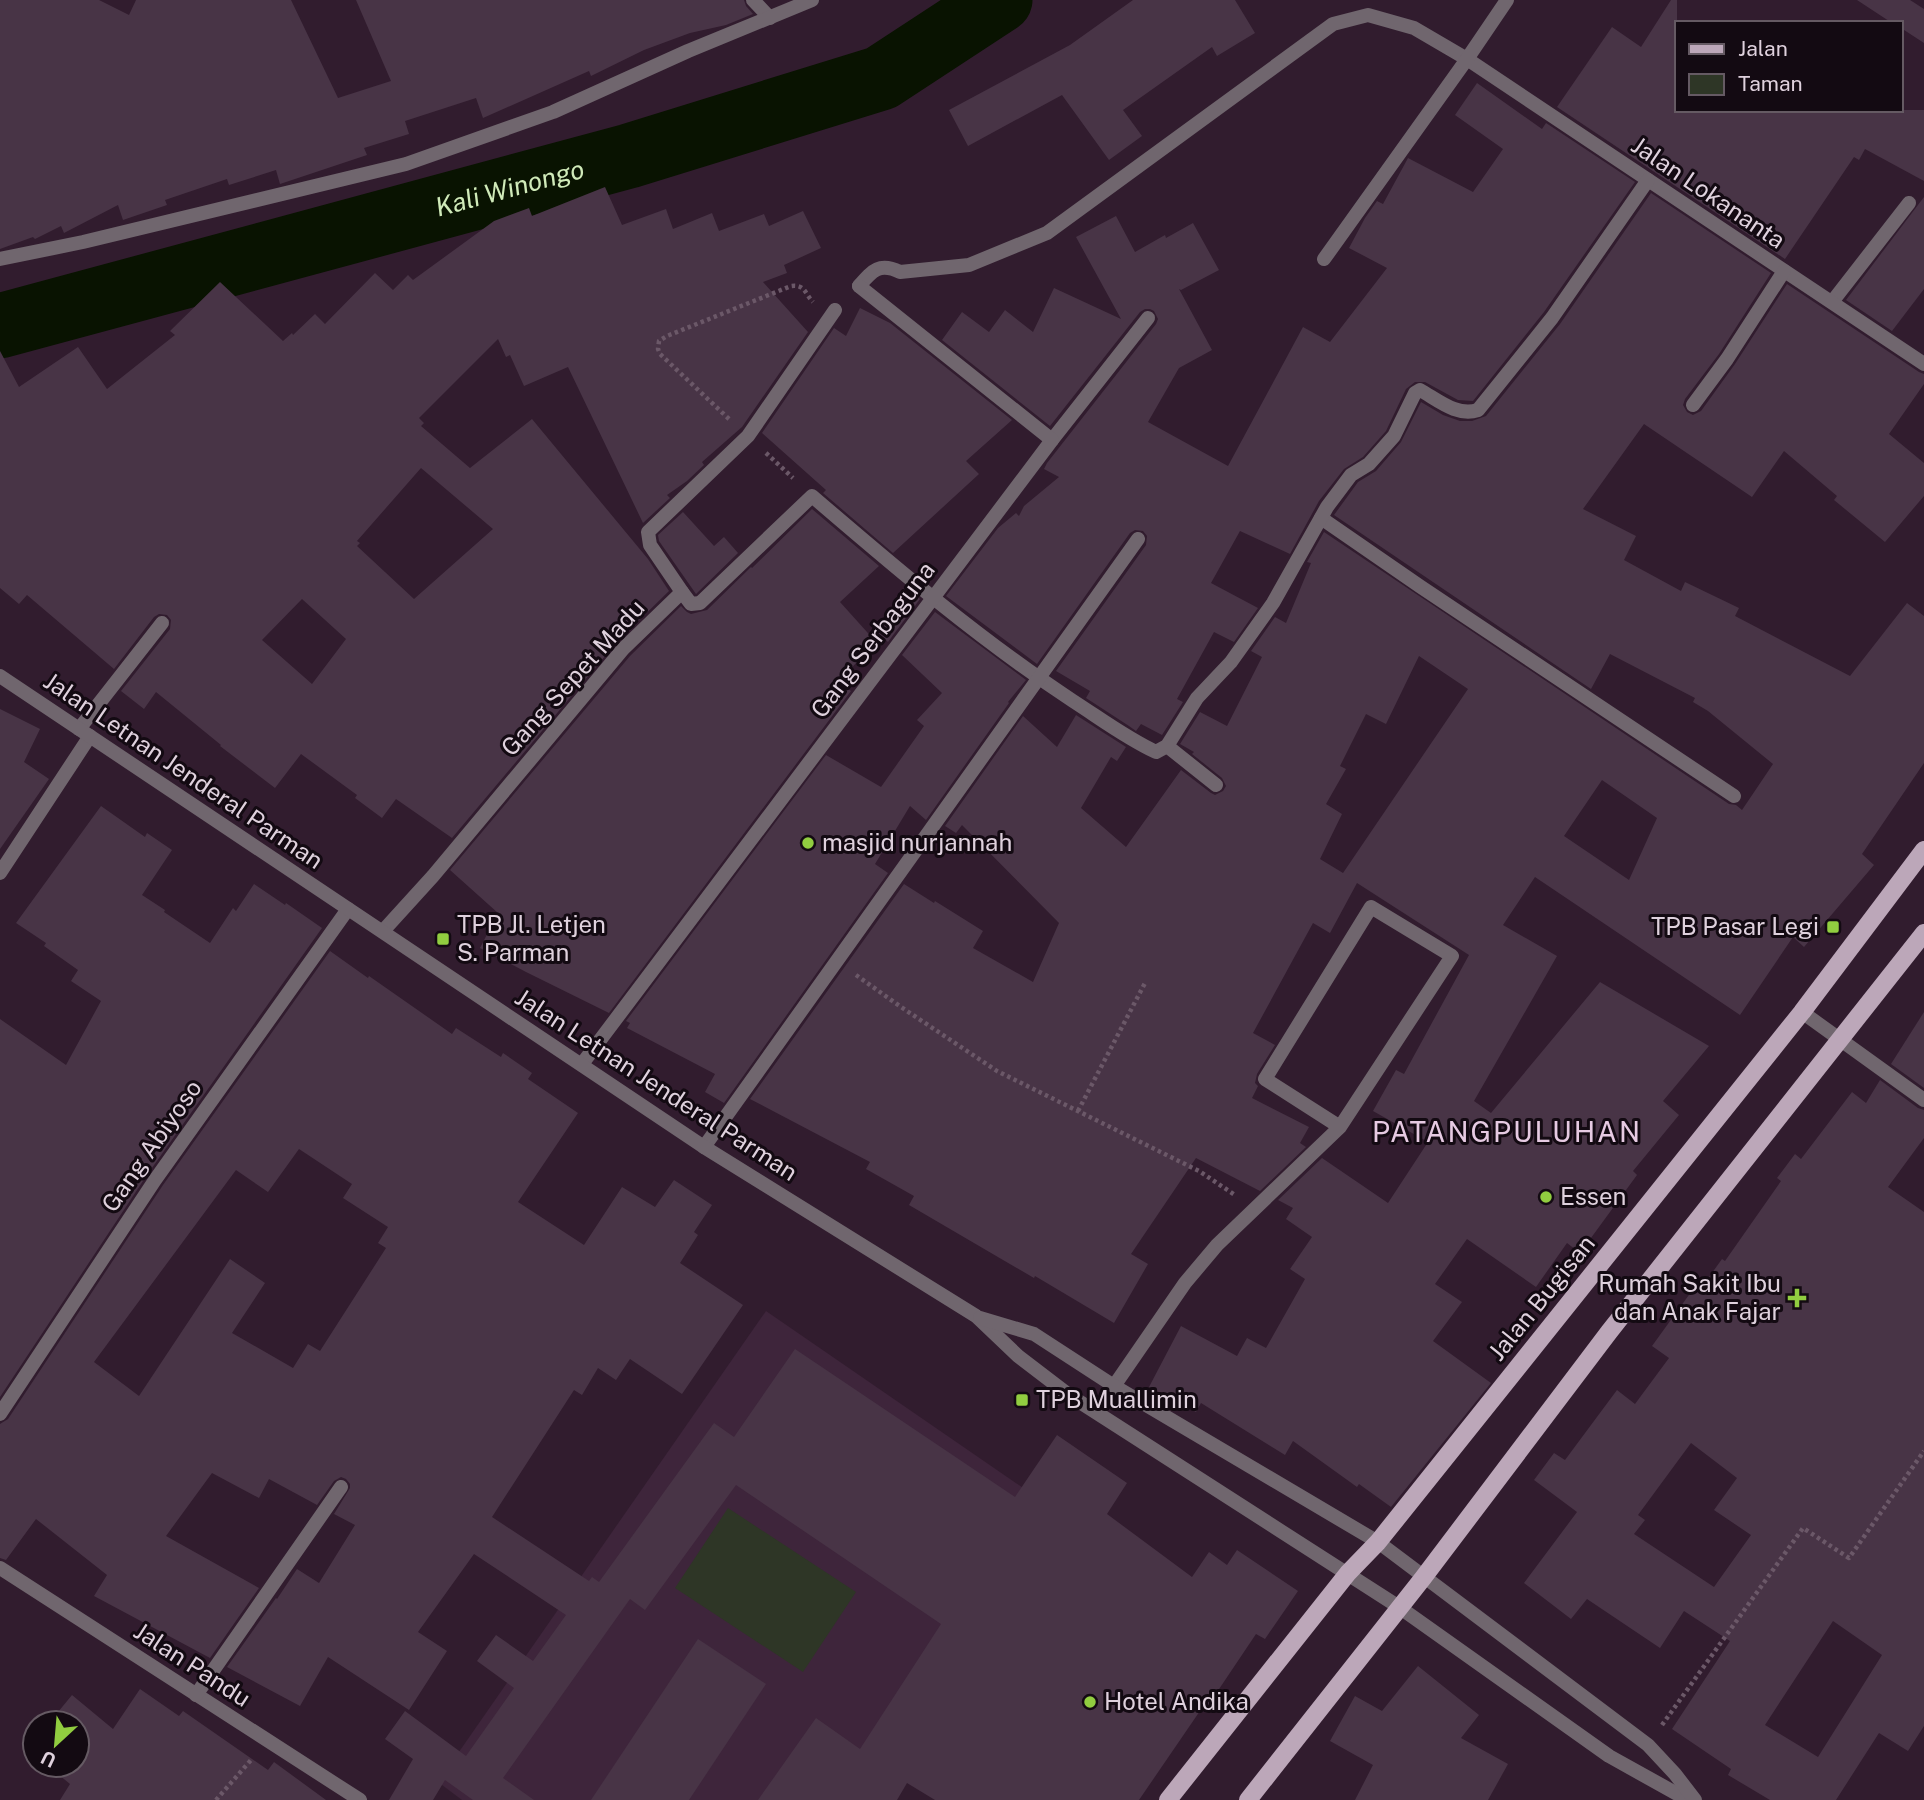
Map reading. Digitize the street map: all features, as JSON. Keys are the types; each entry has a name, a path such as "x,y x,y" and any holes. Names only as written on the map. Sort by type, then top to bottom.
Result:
{"main road":[{"name":"Jalan Bugisan","path":"1168,1800 1802,1012 1924,850"},
{"path":"1248,1800 1423,1577 1609,1332 1924,933"}],"street":[{"path":"753,0 770,18"},
{"path":"0,259 83,242 406,164 553,112 688,51 812,0"},
{"path":"1324,259 1507,0"},
{"name":"Jalan Lokananta","path":"1052,440 859,285 873,270 881,267 909,272 969,265 1047,233 1333,24 1367,15 1413,29 1467,59 1924,364"},
{"path":"835,310 748,436 648,532 650,545 682,592 691,604 700,603 811,496 932,599 1006,656 1130,740 1156,752 1167,746 1197,698 1231,662 1273,603 1327,507 1351,475 1369,464 1394,436 1415,393 1420,390 1446,406 1469,413 1478,410 1552,318 1648,180"},
{"path":"1832,302 1909,203"},
{"path":"1693,405 1727,359 1784,271"},
{"name":"Gang Serbaguna","path":"582,1064 1147,318"},
{"path":"1321,518 1734,796"},
{"path":"704,1147 1138,539"},
{"name":"Gang Sepet Madu","path":"383,931 433,876 623,649 682,592"},
{"path":"0,873 85,733 162,623"},
{"name":"Jalan Letnan Jenderal Parman","path":"0,676 704,1147 976,1316 1018,1356 1069,1395 1399,1607 1609,1756 1688,1800"},
{"path":"1167,746 1216,785"},
{"path":"1114,1386 1185,1283 1217,1245 1340,1127 1452,956 1371,907 1265,1079 1340,1127"},
{"name":"Gang Abiyoso","path":"0,1413 155,1180 348,909"},
{"path":"1802,1012 1924,1100"},
{"name":"Jalan Letnan Jenderal Parman","path":"976,1316 1034,1334 1114,1386 1378,1542 1648,1745 1695,1800"},
{"path":"196,1695 341,1486"},
{"name":"Jalan Pandu","path":"0,1568 360,1800"}],"path":[{"path":"811,496 660,354 659,341 791,286 804,288 810,299 821,309 827,312 835,310"},
{"path":"837,961 997,1071 1199,1171 1256,1208"},
{"path":"1078,1111 1145,983"},
{"path":"1648,1745 1803,1528 1849,1558 1924,1451"},
{"path":"216,1800 268,1740"}],"shaded area":[{"path":"766,1311 1045,1503 879,1800 462,1800 438,1782"}],"green space":[{"path":"728,1508 856,1592 803,1672 675,1588"}],"building":[{"path":"0,0 99,0 129,15 136,0 291,0 338,98 391,81 356,0 744,0 753,14 644,50 591,76 589,71 483,118 476,98 405,121 409,134 364,148 367,155 280,184 276,170 229,185 227,179 165,200 167,205 123,220 118,205 64,233 61,226 35,239 33,237 0,249"},
{"path":"1133,0 1235,0 1255,33 1217,56 1212,47 1123,110 1142,136 1109,160 1062,95 968,146 949,110 1070,45"},
{"path":"1671,0 1677,0 1675,112 1924,110 1924,181 1865,149 1859,160 1854,157 1785,259 1557,107 1612,27 1641,47"},
{"path":"1857,0 1910,0 1924,9 1924,43 1903,29 1903,21 1889,21"},
{"path":"1477,83 1542,129 1546,123 1635,182 1544,312 1473,401 1458,400 1425,382 1415,382 1406,389 1386,431 1363,457 1344,469 1319,501 1290,554 1240,531 1211,583 1258,608 1234,642 1214,632 1177,699 1183,702 1162,735 1141,724 1136,731 1086,698 1090,691 1056,671 1146,545 1147,536 1143,531 1135,530 1130,533 1037,664 946,596 998,528 1016,513 1019,516 1024,506 1059,477 1044,469 1047,463 1158,319 1150,309 1140,312 1050,426 942,340 962,312 989,332 1005,310 1033,332 1054,288 1121,319 1076,237 1116,216 1135,252 1193,223 1219,270 1179,289 1212,350 1179,368 1148,422 1228,466 1303,327 1330,342 1387,268 1349,248 1377,201 1383,204 1408,158 1473,192 1503,149 1455,115"},
{"path":"605,187 622,225 666,209 673,229 712,213 719,231 764,214 769,226 803,211 821,248 784,265 787,273 763,282 808,332 742,427 702,462 704,465 687,481 667,495 670,498 643,523 568,367 524,386 510,355 506,357 498,339 419,418 424,423 421,426 470,468 532,419 648,559 669,591 616,643 452,838 396,799 382,818 355,798 357,795 301,754 275,788 156,692 144,709 121,691 170,629 171,620 167,615 159,614 154,617 114,669 27,595 19,604 0,588 0,351 19,387 78,347 107,389 175,335 170,331 220,282 283,341 315,314 325,324 375,273 393,290 408,275 413,280 494,221 529,208 532,216","holes":["421,468 493,529 414,599 357,546 360,543 357,541","302,599 346,639 312,684 262,640"]},
{"path":"1651,193 1771,273 1719,354 1685,399 1683,405 1687,412 1693,415 1701,411 1787,284 1924,374 1924,384 1889,434 1924,463 1924,496 1885,542 1834,500 1837,496 1784,451 1752,497 1644,424 1583,509 1636,536 1624,560 1681,591 1685,582 1739,608 1735,616 1850,676 1907,603 1924,616 1924,763 1862,854 1874,865 1804,947 1793,937 1740,1015 1535,877 1503,925 1557,956 1474,1101 1491,1113 1600,982 1709,1046 1663,1101 1679,1115 1633,1171 1637,1175 1580,1253 1567,1243 1536,1287 1467,1239 1435,1284 1462,1302 1433,1341 1491,1383 1391,1507 1359,1484 1357,1487 1293,1441 1285,1455 1201,1403 1196,1412 1149,1387 1181,1326 1237,1356 1247,1338 1266,1348 1305,1279 1290,1269 1312,1237 1286,1219 1293,1208 1278,1200 1322,1158 1388,1203 1428,1142 1373,1111 1396,1070 1404,1074 1469,955 1357,883 1330,933 1313,923 1253,1033 1275,1045 1257,1074 1255,1083 1258,1086 1252,1098 1309,1127 1300,1143 1306,1147 1260,1191 1196,1158 1131,1254 1148,1264 1114,1323 909,1205 914,1196 866,1169 870,1162 750,1099 904,884 983,931 973,948 1033,982 1059,923 962,825 956,833 945,826 1023,716 1057,747 1076,715 1126,747 1117,761 1111,757 1081,808 1126,847 1181,770 1215,795 1223,791 1226,786 1222,778 1192,754 1194,752 1180,744 1200,712 1227,726 1262,657 1251,651 1275,617 1286,623 1311,563 1307,562 1324,532 1729,804 1742,810 1773,764 1693,702 1695,698 1610,654 1591,689 1334,515 1358,482 1376,471 1401,442 1421,402 1460,421 1472,421 1486,416 1560,324","holes":["1419,656 1468,689 1343,873 1320,859 1342,814 1326,804 1346,769 1340,766 1366,714 1386,724","1602,780 1657,818 1629,880 1564,836"]},
{"path":"1924,197 1924,289 1892,331 1846,300"},
{"path":"860,308 890,323 1012,420 966,461 979,474 893,553 823,493 826,490 762,433 834,328 846,336"},
{"path":"812,509 879,566 840,602 876,642 838,682 851,691 609,1013 480,948 498,913 450,870 630,656 681,606 691,614 707,610"},
{"path":"683,512 714,546 724,537 738,553 696,594 659,541 658,535"},
{"path":"916,596 920,599 888,642 875,630"},
{"path":"935,612 1026,680 926,820 910,806 875,864 888,873 724,1103 705,1092 715,1074 627,1028 630,1023 626,1021 826,755 881,787 924,726 917,720 942,693 902,655"},
{"path":"0,709 40,729 24,762 49,779 0,849"},
{"path":"101,806 145,837 147,833 172,850 142,895 210,943 233,908 236,911 254,884 322,928 147,1175 0,1397 0,1019 66,1065 101,1001 71,981 78,970 44,946 46,943 16,923"},
{"path":"330,951 452,1034 456,1028 501,1057 503,1053 532,1073 528,1079 578,1113 518,1202 584,1245 622,1187 655,1207 674,1180 712,1205 694,1232 698,1235 680,1263 743,1305 682,1394 630,1359 616,1380 598,1368 582,1395 574,1390 492,1517 589,1581 592,1577 599,1582 714,1423 734,1437 795,1349 1015,1497 1057,1435 1127,1483 1107,1514 1192,1577 1209,1552 1227,1565 1237,1550 1298,1591 1265,1639 1256,1634 1139,1800 935,1800 907,1783 897,1800 758,1800 816,1718 860,1749 941,1624 736,1485 645,1610 630,1599 503,1778 534,1800 473,1800 445,1780 433,1800 389,1800 413,1759 385,1739 405,1711 466,1756 514,1688 477,1661 496,1635 533,1661 566,1615 474,1554 418,1632 447,1651 409,1710 328,1657 300,1706 227,1667 297,1569 319,1583 355,1525 334,1514 350,1488 346,1479 341,1477 334,1481 317,1505 269,1479 259,1498 212,1473 166,1536 259,1588 210,1658 94,1596 107,1575 36,1519 6,1560 0,1558 0,1424 8,1419 163,1185","holes":["299,1149 352,1184 343,1198 388,1227 378,1243 386,1248 320,1351 308,1344 293,1368 232,1333 265,1283 230,1259 139,1396 94,1362 236,1170 268,1192"]},
{"path":"1924,1012 1924,1088 1891,1064"},
{"path":"1880,1080 1924,1110 1924,1138 1888,1187 1924,1212 1924,1726 1908,1751 1879,1733 1836,1800 1770,1800 1728,1775 1731,1769 1672,1729 1730,1641 1684,1611 1660,1648 1587,1599 1571,1619 1524,1583 1577,1512 1534,1480 1554,1453 1565,1460 1617,1390 1635,1404 1669,1358 1652,1346 1699,1281 1704,1284 1722,1259 1725,1261 1781,1181 1777,1178 1795,1154 1801,1159 1852,1092 1866,1103","holes":["1691,1443 1737,1478 1714,1510 1751,1535 1714,1587 1634,1534 1645,1520 1638,1515","1833,1621 1882,1655 1818,1757 1765,1725"]},
{"path":"698,1639 766,1684 689,1800 591,1800"},
{"path":"1418,1666 1479,1715 1461,1738 1508,1764 1488,1800 1355,1800 1373,1765 1330,1741 1355,1696 1382,1711"},
{"path":"140,1689 179,1716 183,1711 268,1770 274,1762 326,1800 60,1800 70,1784 64,1779 91,1779 91,1711 113,1729"},
{"path":"72,1695 89,1709 60,1709"}],"waterway":[{"name":"Kali Winongo","path":"0,326 629,156 881,78 1000,0"}],"place":[{"name":"masjid nurjannah","path":"808,843"},
{"name":"TPB Pasar Legi","path":"1833,927"},
{"name":"TPB Jl. Letjen S. Parman","path":"443,939"},
{"name":"Essen","path":"1546,1197"},
{"name":"Rumah Sakit Ibu dan Anak Fajar","path":"1797,1298"},
{"name":"TPB Muallimin","path":"1022,1400"},
{"name":"Hotel Andika","path":"1090,1702"}],"district":[{"name":"PATANGPULUHAN","path":"1507,1132"}]}
